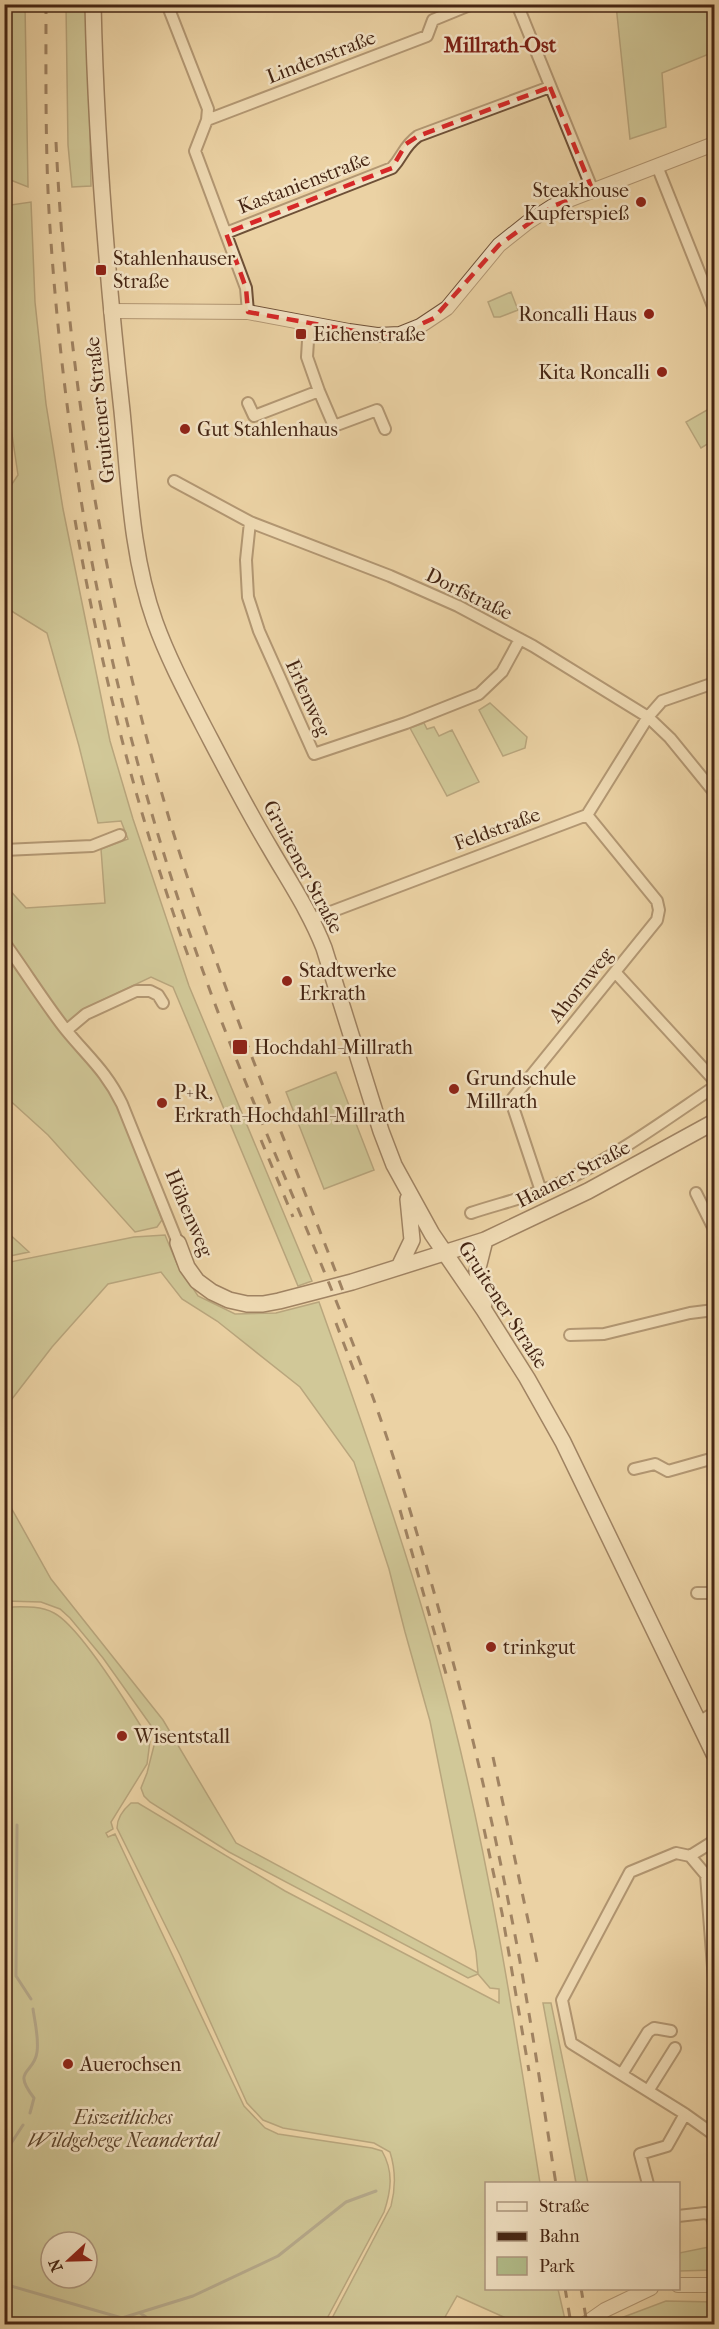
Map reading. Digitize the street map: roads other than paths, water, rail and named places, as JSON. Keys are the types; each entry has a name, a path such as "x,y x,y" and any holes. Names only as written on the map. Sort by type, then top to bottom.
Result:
{"main road":[{"name":"Gruitener Straße","path":"93,4 98,162 111,311 133,521 142,574 155,622 170,660 219,755 269,847 312,919 324,948 381,1131 408,1193 527,1378 563,1442 714,1754"},
{"name":"Haaner Straße","path":"445,1253 485,1240 599,1186 714,1122"},
{"path":"399,1267 412,1240 408,1193"},
{"path":"484,1310 477,1272 485,1240"},
{"name":"Höhenweg","path":"178,1243 187,1267 197,1281 212,1292 229,1300 247,1304 279,1301 445,1253"}],"street":[{"path":"167,4 208,109 207,120 195,151 246,288 248,312"},
{"name":"Lindenstraße","path":"207,120 427,36 434,20 472,4"},
{"path":"517,4 593,191"},
{"name":"Kastanienstraße","path":"226,233 392,168 401,158 406,144 418,135 550,87"},
{"path":"111,311 248,312 377,335 400,334 420,326 447,308 500,245 528,222 553,206 714,144"},
{"path":"657,166 709,280 714,309"},
{"path":"309,324 308,357 318,391 334,426 377,410 385,429"},
{"path":"248,403 254,416 318,391"},
{"name":"Dorfstraße","path":"174,481 250,522 390,576 458,606 520,639 648,717 670,738 714,792"},
{"name":"Erlenweg","path":"250,522 246,560 248,597 259,631 314,754 406,723 479,694 502,672 520,639"},
{"path":"587,815 648,717 662,701 714,683"},
{"name":"Feldstraße","path":"312,919 587,815"},
{"name":"Ahornweg","path":"541,1191 512,1104 513,1098 657,920 659,910 657,902 587,815"},
{"path":"4,850 92,846 120,836"},
{"name":"Höhenweg","path":"4,942 67,1030 112,1083 178,1243"},
{"path":"615,972 714,1080"},
{"path":"67,1030 86,1014 136,991 150,991 158,995 163,1003"},
{"path":"471,1213 563,1182 639,1137 714,1087"},
{"path":"696,1193 714,1227"},
{"path":"570,1335 604,1334 690,1313 714,1310"},
{"path":"634,1469 655,1464 668,1471 714,1458"},
{"path":"697,1593 714,1593"},
{"path":"698,1722 714,1713"},
{"path":"690,1856 714,1841"},
{"path":"712,2134 685,2114 571,2043 562,2000 630,1872 676,1853 690,1856 706,1875 714,1980"},
{"path":"622,2074 648,2032 654,2028 670,2031"},
{"path":"648,2091 675,2048"},
{"path":"647,2182 640,2154 667,2146 685,2114"},
{"path":"680,2216 705,2213 711,2215 714,2224"},
{"path":"680,2284 714,2285"},
{"path":"585,2325 605,2310 649,2290"}],"waterway":[{"path":"17,1825 16,1976 31,1999"},
{"path":"30,2113 34,2098 27,2088 24,2076 37,2052 33,2009"},
{"path":"4,2162 10,2145 23,2125"},
{"path":"4,2284 122,2318 193,2296 278,2256 346,2202 376,2191"},
{"path":"140,2313 146,2317 149,2324"}],"railway":[{"path":"46,4 48,183 59,334 84,516 121,696 144,785 199,960 246,1084 348,1330 393,1456 427,1567 472,1735 497,1848 522,1974 556,2182"},
{"path":"56,142 61,229 80,402 93,487 127,657 171,825 210,943 343,1291"},
{"path":"75,520 85,577 123,745 172,910 191,964"},
{"path":"261,1140 293,1217"},
{"path":"336,1323 356,1376"},
{"path":"400,1510 448,1681"},
{"path":"493,1757 537,1962"},
{"path":"484,1829 502,1913 529,2071"},
{"path":"565,2290 571,2324"},
{"path":"581,2290 587,2324"}],"place":[{"name":"Steakhouse Kupferspieß","path":"641,202"},
{"name":"Stahlenhauser Straße","path":"101,270"},
{"name":"Roncalli Haus","path":"649,314"},
{"name":"Eichenstraße","path":"301,334"},
{"name":"Kita Roncalli","path":"662,372"},
{"name":"Gut Stahlenhaus","path":"185,429"},
{"name":"Stadtwerke Erkrath","path":"287,981"},
{"name":"Hochdahl-Millrath","path":"240,1047"},
{"name":"Grundschule Millrath","path":"454,1089"},
{"name":"P+R, Erkrath-Hochdahl-Millrath","path":"162,1103"},
{"name":"trinkgut","path":"491,1647"},
{"name":"Wisentstall","path":"122,1736"},
{"name":"Auerochsen","path":"68,2064"}],"district":[{"name":"Millrath-Ost","path":"500,45"}],"park label":[{"name":"Eiszeitliches Wildgehege Neandertal","path":"123,2128"}]}
